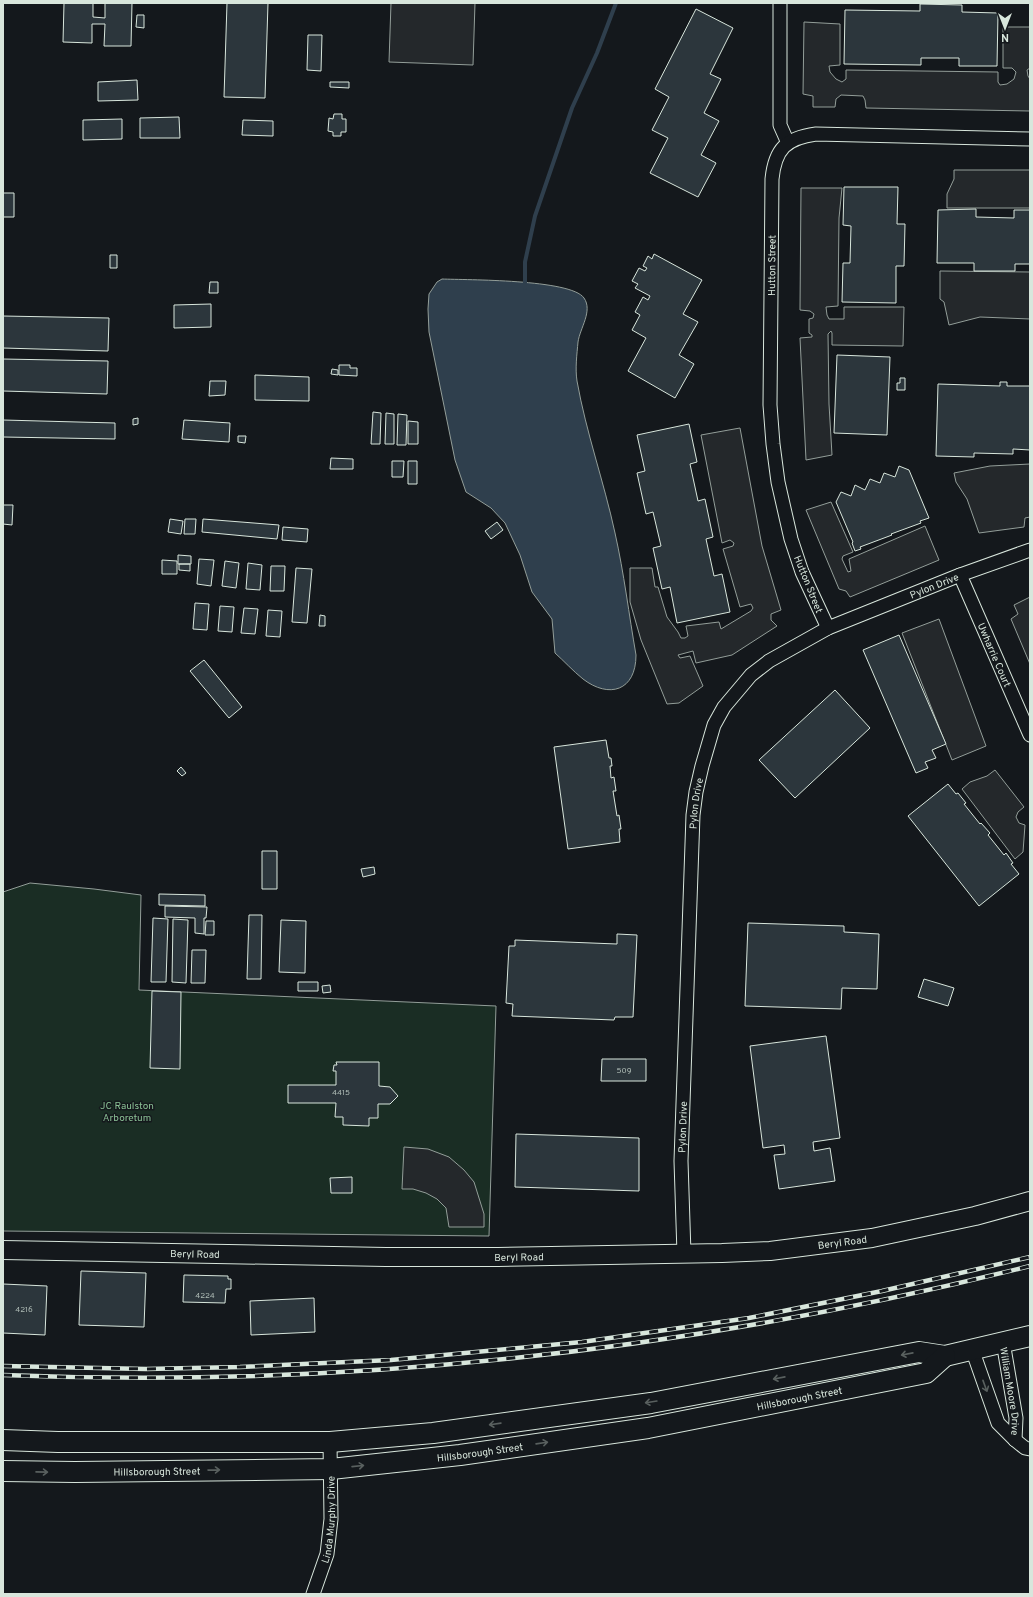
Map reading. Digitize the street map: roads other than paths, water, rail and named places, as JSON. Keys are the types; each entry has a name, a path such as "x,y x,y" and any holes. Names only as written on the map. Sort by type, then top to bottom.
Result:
{"main road":[{"name":"Hillsborough Street","path":"3,1440 330,1442 433,1433 651,1403 919,1352 945,1356 1030,1336"},
{"name":"Hillsborough Street","path":"3,1471 75,1472 331,1469 460,1455 648,1428 926,1373 945,1356"}],"street":[{"path":"780,3 780,125 788,143 803,136 816,134 1030,139"},
{"name":"Hutton Street","path":"788,143 778,153 774,164 772,179 770,405 773,444 778,482 791,539 802,572 828,628"},
{"name":"Pylon Drive","path":"684,1254 681,1155 693,815 696,792 714,725 724,707 751,675 769,661 828,628 960,575 1030,550"},
{"name":"Uwharrie Court","path":"960,575 1030,735"},
{"name":"Beryl Road","path":"3,1250 386,1257 498,1257 770,1251 872,1238 975,1216 1030,1200"},
{"name":"William Moore Drive","path":"1003,1342 1016,1418 1015,1440"},
{"name":"William Moore Drive","path":"972,1349 998,1423 1015,1440 1025,1448 1030,1449"},
{"name":"Linda Murphy Drive","path":"313,1594 327,1554 331,1519 330,1442"}],"water":[{"path":"442,279 494,280 540,284 560,287 575,292 584,298 587,314 578,342 576,366 577,381 585,419 615,533 636,655 635,667 631,677 626,684 619,688 611,690 602,689 593,685 579,676 555,653 552,619 532,592 520,555 505,523 491,508 466,492 455,460 429,332 429,294 437,282"}],"waterway":[{"path":"525,288 525,262 535,216 572,108 597,53 616,3"}],"railway":[{"path":"3,1366 146,1369 240,1367 391,1360 582,1342 749,1318 882,1291 1030,1257"},
{"path":"3,1375 132,1378 262,1376 391,1369 520,1357 649,1341 777,1320 904,1295 1030,1266"}],"park label":[{"name":"JC Raulston Arboretum","path":"127,1110"}]}
